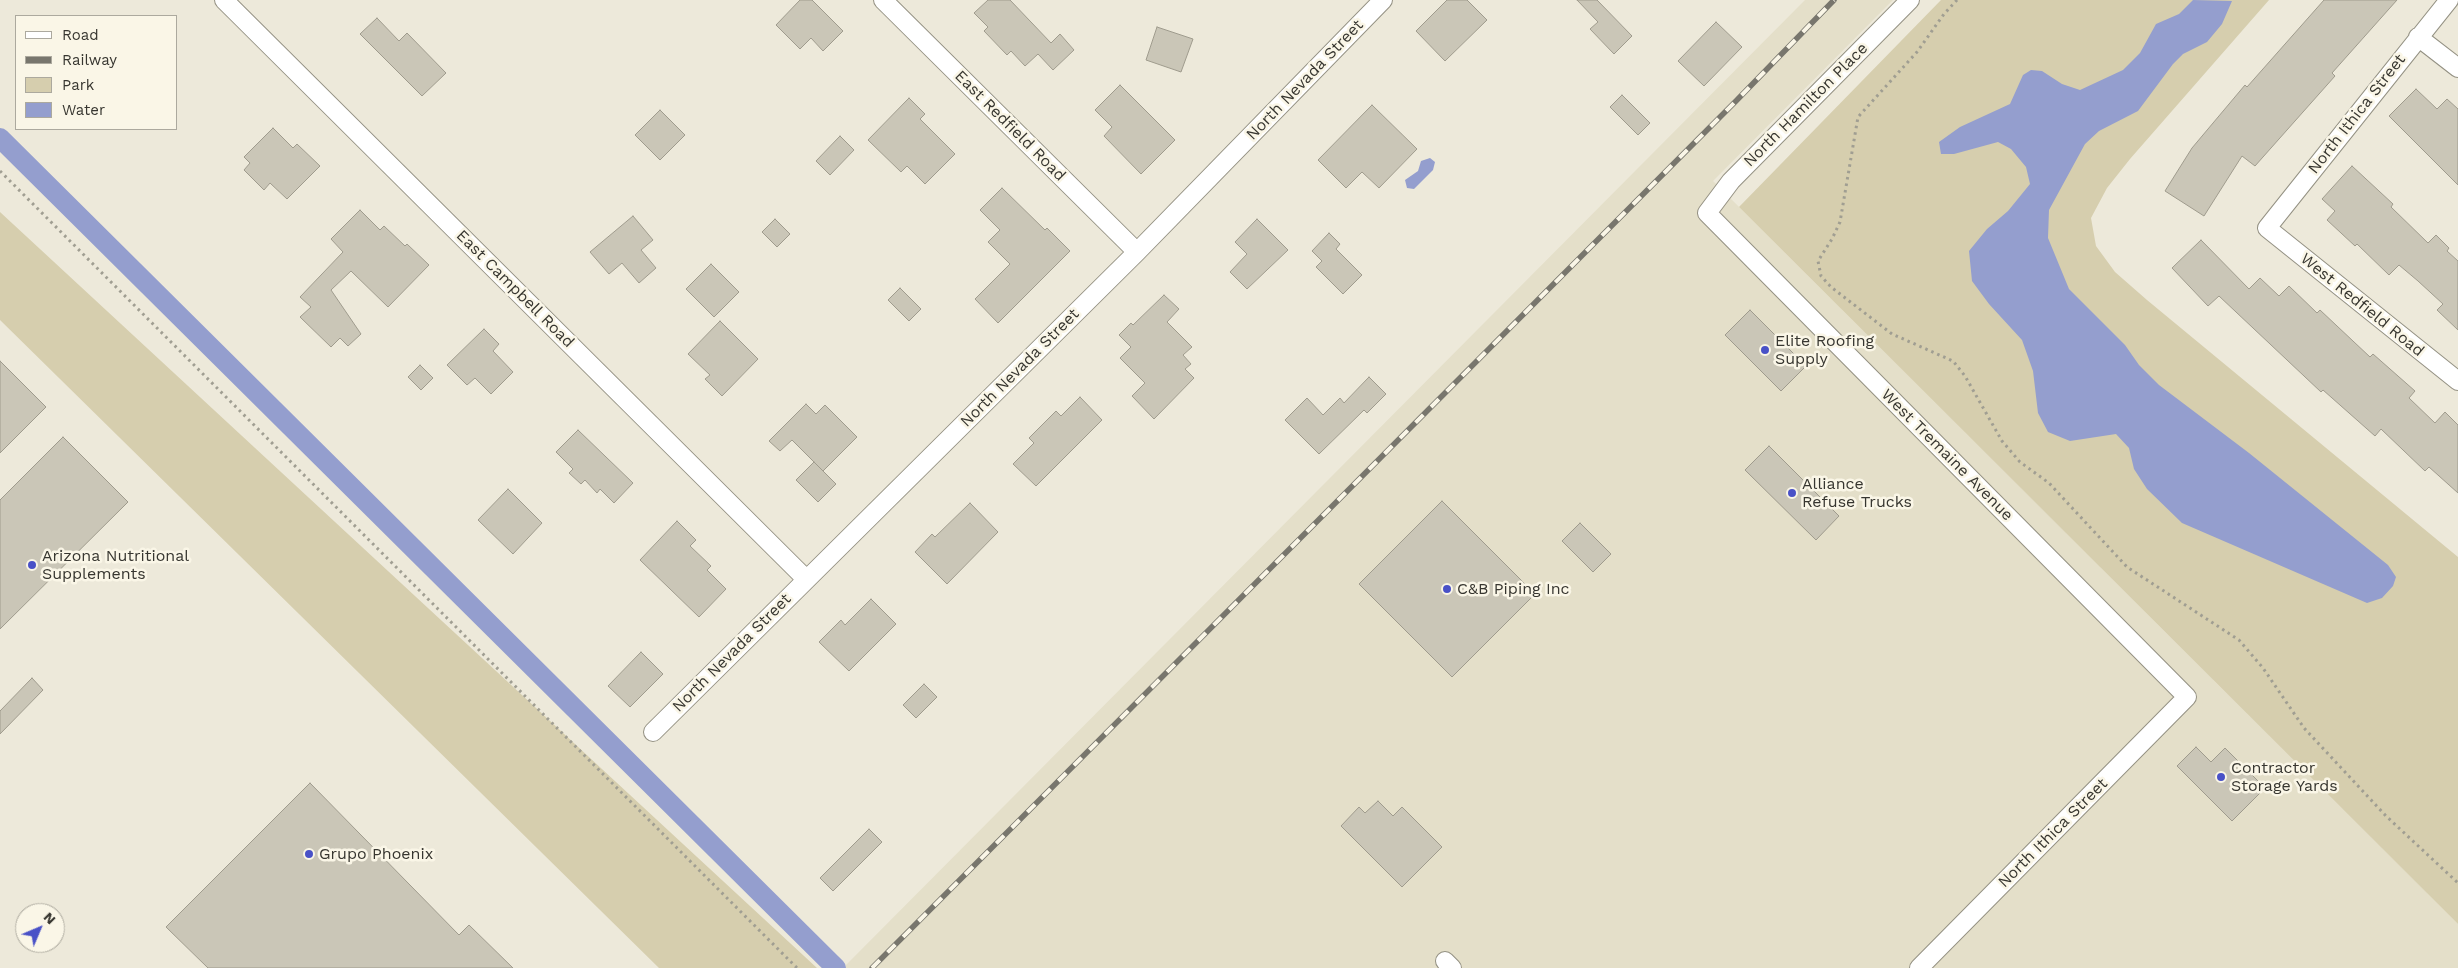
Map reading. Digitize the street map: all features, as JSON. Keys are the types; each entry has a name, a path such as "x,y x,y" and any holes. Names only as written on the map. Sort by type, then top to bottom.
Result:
{"street":[{"name":"East Campbell Road","path":"224,0 806,579"},
{"name":"East Redfield Road","path":"883,0 1137,252"},
{"name":"North Nevada Street","path":"653,732 1137,252 1383,0"},
{"name":"North Hamilton Place","path":"1707,213 1731,181 1910,0"},
{"name":"North Ithica Street","path":"2267,228 2449,0"},
{"path":"2418,37 2458,68"},
{"name":"West Tremaine Avenue","path":"1707,213 2187,697"},
{"name":"West Redfield Road","path":"2267,228 2458,381"},
{"name":"North Ithica Street","path":"1919,968 2187,697"}],"path":[{"path":"1957,0 1944,14 1917,52 1858,117 1840,222 1832,239 1818,260 1821,276 1831,287 1892,334 1953,361 1965,376 2002,441 2020,462 2049,483 2127,567 2239,640 2263,668 2304,728 2386,816 2458,883"},
{"path":"0,171 797,968"}],"shaded area":[{"path":"1805,0 1893,0 1713,181 2458,924 2458,968 843,968"}],"green space":[{"path":"1941,0 2269,0 2130,159 2107,188 2091,218 2096,246 2115,272 2147,300 2458,557 2458,924 1739,207"},
{"path":"0,212 817,968 659,968 0,320"}],"water":[{"path":"2193,0 2232,1 2222,24 2207,42 2183,54 2173,64 2138,111 2099,131 2085,144 2049,210 2048,238 2069,289 2125,345 2139,365 2159,385 2249,453 2388,565 2396,577 2393,586 2382,598 2367,603 2182,523 2147,489 2134,469 2129,448 2116,434 2070,441 2048,432 2038,413 2033,371 2022,340 1989,304 1972,281 1969,251 1987,229 2008,211 2030,184 2026,167 2011,149 1998,142 1954,154 1941,154 1939,142 1960,127 2010,104 2023,75 2031,70 2042,71 2062,84 2080,90 2123,70 2140,53 2156,24 2179,14"},
{"path":"1430,158 1435,162 1433,170 1414,189 1407,188 1405,180 1418,171 1421,161"}],"building":[{"path":"800,0 812,0 843,31 823,51 811,38 800,49 776,25"},
{"path":"988,0 1010,0 1051,43 1060,34 1074,50 1053,70 1038,54 1025,66 1011,51 1007,55 984,31 988,27 974,13"},
{"path":"1447,0 1467,0 1487,20 1445,61 1416,31"},
{"path":"1577,0 1597,0 1632,36 1614,54 1590,29 1598,22"},
{"path":"2324,0 2397,0 2332,73 2335,76 2255,166 2242,156 2204,216 2165,191 2192,148 2245,85 2247,87"},
{"path":"377,18 399,41 407,33 446,73 422,96 360,34"},
{"path":"1716,22 1742,47 1704,86 1678,61"},
{"path":"1157,27 1193,39 1181,72 1146,60"},
{"path":"1120,85 1175,140 1141,174 1104,136 1112,127 1095,110"},
{"path":"2416,89 2437,109 2447,99 2458,109 2458,185 2389,116"},
{"path":"1622,95 1650,123 1638,135 1610,107"},
{"path":"909,98 925,114 920,119 955,154 925,184 907,166 901,172 868,140"},
{"path":"1372,105 1417,149 1379,188 1362,172 1346,188 1318,160"},
{"path":"660,110 685,135 660,160 635,135"},
{"path":"273,128 293,148 297,144 320,166 287,199 270,183 264,190 244,170 250,163 244,157"},
{"path":"840,136 854,150 830,175 816,161"},
{"path":"2352,166 2393,204 2391,207 2428,243 2436,235 2449,248 2447,251 2458,261 2458,330 2437,310 2443,304 2399,265 2389,275 2357,244 2355,246 2327,220 2335,211 2322,199"},
{"path":"1002,188 1045,230 1047,228 1070,251 998,323 975,299 1010,264 988,242 1000,230 980,210"},
{"path":"360,210 380,230 384,226 429,265 388,307 351,271 331,290 361,334 348,346 340,338 331,347 300,317 311,307 300,297 343,252 331,239"},
{"path":"633,216 653,240 641,250 656,268 639,283 622,263 609,274 590,252"},
{"path":"775,219 790,234 777,247 762,232"},
{"path":"1257,219 1288,250 1247,289 1230,272 1247,254 1235,242"},
{"path":"1329,233 1340,244 1336,249 1362,275 1343,294 1316,267 1322,261 1312,251"},
{"path":"2201,240 2249,289 2260,278 2279,296 2289,286 2317,313 2320,310 2370,357 2373,354 2415,391 2409,398 2435,423 2445,412 2458,425 2458,493 2429,467 2425,471 2381,429 2375,436 2323,390 2321,392 2219,296 2208,306 2172,268"},
{"path":"711,264 739,292 714,317 686,289"},
{"path":"900,288 921,309 909,321 888,300"},
{"path":"1164,295 1179,309 1167,322 1192,347 1183,355 1191,364 1185,369 1194,378 1154,419 1132,396 1145,383 1120,358 1131,347 1119,335 1131,323 1133,325"},
{"name":"Elite Roofing Supply","path":"1750,310 1806,366 1781,391 1725,335"},
{"path":"720,321 758,359 722,396 705,379 710,375 688,354"},
{"path":"484,329 499,344 493,351 513,372 491,394 475,378 467,385 447,365"},
{"path":"0,361 46,407 0,453"},
{"path":"420,365 433,378 421,390 408,377"},
{"path":"1369,377 1386,394 1367,413 1364,410 1319,454 1285,420 1307,398 1323,415 1340,398 1344,403"},
{"path":"1080,397 1102,420 1036,486 1013,464 1034,443 1029,438 1056,411 1061,416"},
{"path":"806,404 816,414 825,405 857,437 823,471 792,440 780,451 769,441"},
{"path":"578,430 633,483 614,503 600,489 597,493 585,480 581,484 569,473 573,469 556,452"},
{"name":"Arizona Nutritional Supplements","path":"63,437 128,502 0,629 0,500"},
{"name":"Alliance Refuse Trucks","path":"1769,446 1839,516 1816,540 1745,470"},
{"path":"814,462 836,484 818,502 796,480"},
{"path":"508,489 542,523 513,554 478,520"},
{"name":"C&B Piping Inc","path":"1442,501 1535,594 1452,677 1359,584"},
{"path":"970,503 998,532 947,584 915,552 932,534 935,537"},
{"path":"677,521 696,540 690,546 711,566 707,570 726,589 699,617 640,560"},
{"path":"1580,523 1611,554 1593,572 1562,541"},
{"path":"871,599 896,624 849,671 819,642 841,620 845,625"},
{"path":"641,652 663,674 630,707 608,686"},
{"path":"32,678 43,690 0,734 0,711"},
{"path":"924,684 937,697 916,718 903,705"},
{"name":"Contractor Storage Yards","path":"2196,747 2211,762 2225,748 2265,788 2232,821 2177,766"},
{"name":"Grupo Phoenix","path":"310,783 459,935 469,925 513,968 208,968 166,927"},
{"path":"1378,801 1393,816 1402,807 1442,847 1402,887 1341,826 1359,807 1365,813"},
{"path":"869,829 882,842 833,891 820,878"}],"waterway":[{"path":"0,138 836,968"}],"railway":[{"path":"872,968 1736,101 1834,0"}],"place":[{"name":"Elite Roofing Supply","path":"1765,350"},
{"name":"Alliance Refuse Trucks","path":"1792,493"},
{"name":"Arizona Nutritional Supplements","path":"32,565"},
{"name":"C&B Piping Inc","path":"1447,589"},
{"name":"Contractor Storage Yards","path":"2221,777"},
{"name":"Grupo Phoenix","path":"309,854"}]}
